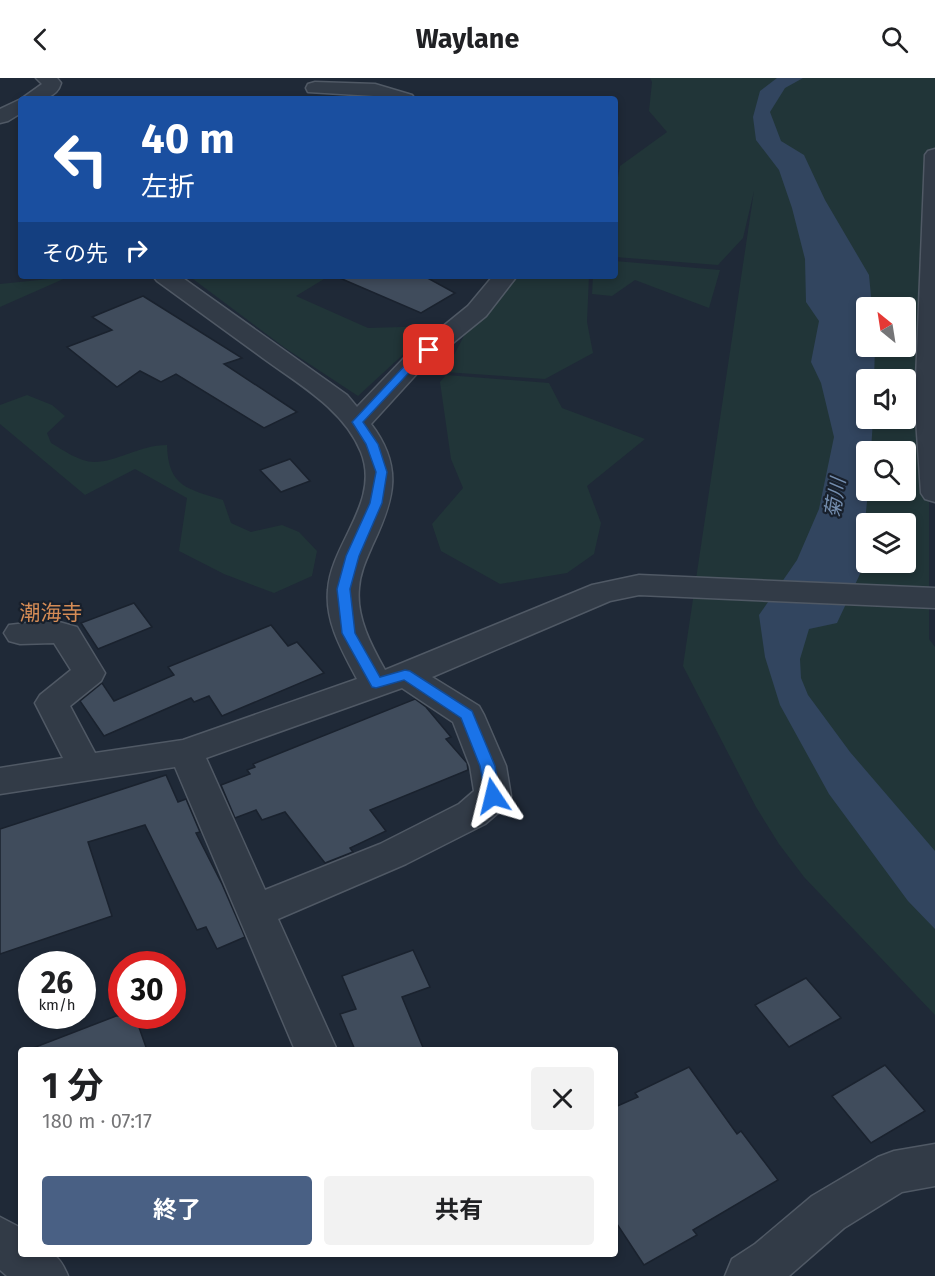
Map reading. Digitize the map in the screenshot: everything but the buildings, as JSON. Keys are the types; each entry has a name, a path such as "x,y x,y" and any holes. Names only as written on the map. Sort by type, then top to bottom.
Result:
{"street":[{"path":"36,96 51,87 52,83 45,78"},
{"path":"314,88 375,90 395,96"},
{"path":"935,155 928,404 935,494"},
{"path":"169,279 338,401 358,422 372,444 381,472 376,503 352,556 344,589 348,633 391,679 467,715 488,766 493,796 472,814 393,854 256,911"},
{"path":"358,422 413,363 477,311 503,279"},
{"path":"0,781 186,752 391,679 603,592 639,585 677,585 930,598"},
{"path":"20,633 52,631 66,635 89,673 52,703 85,768"},
{"path":"186,752 315,1047"},
{"path":"748,1276 772,1260 828,1212 894,1172 935,1165"},
{"path":"0,1228 18,1231"},
{"path":"0,1239 18,1254"},
{"path":"21,1257 44,1276"}],"green space":[{"path":"650,78 935,78 935,259 929,389 929,639 935,647 935,1015 804,877 779,844 756,807 683,666 754,191 743,238 718,265 618,257 620,166 667,132 649,111 652,82"},
{"path":"618,261 720,270 709,308 635,280 612,296 592,294 593,279 618,279"},
{"path":"49,279 63,279 0,307 0,284"},
{"path":"193,279 324,279 296,296 368,328 434,326 358,396 285,348"},
{"path":"503,279 589,279 587,322 593,353 545,379 445,372 477,311"},
{"path":"446,375 549,383 562,408 645,439 587,486 601,523 594,554 567,573 500,584 441,551 432,524 463,488 451,459 440,382"},
{"path":"27,395 52,405 65,416 47,433 51,443 83,460 103,461 147,448 167,445 171,470 176,478 190,489 223,500 231,523 251,532 282,525 299,532 317,551 312,576 274,593 224,574 179,551 187,498 135,469 85,495 0,424 0,405"}],"water":[{"name":"菊川","path":"777,78 803,78 785,88 770,112 781,141 804,155 825,200 869,275 871,297 856,297 856,357 875,357 874,369 856,369 856,429 872,429 872,441 856,441 856,501 867,501 866,513 856,513 856,573 860,574 837,623 809,629 800,659 801,678 808,695 850,752 935,851 935,929 908,901 829,794 780,705 765,657 759,615 797,560 819,509 834,437 821,383 811,362 819,321 806,302 805,259 792,208 779,170 756,140 753,117 760,91"}],"district":[{"name":"潮海寺","path":"51,613"}],"route":[{"path":"429,350 413,363 358,422 372,444 381,472 376,503 352,556 344,589 348,633 376,683 405,675 467,715 488,766 493,796"}]}
